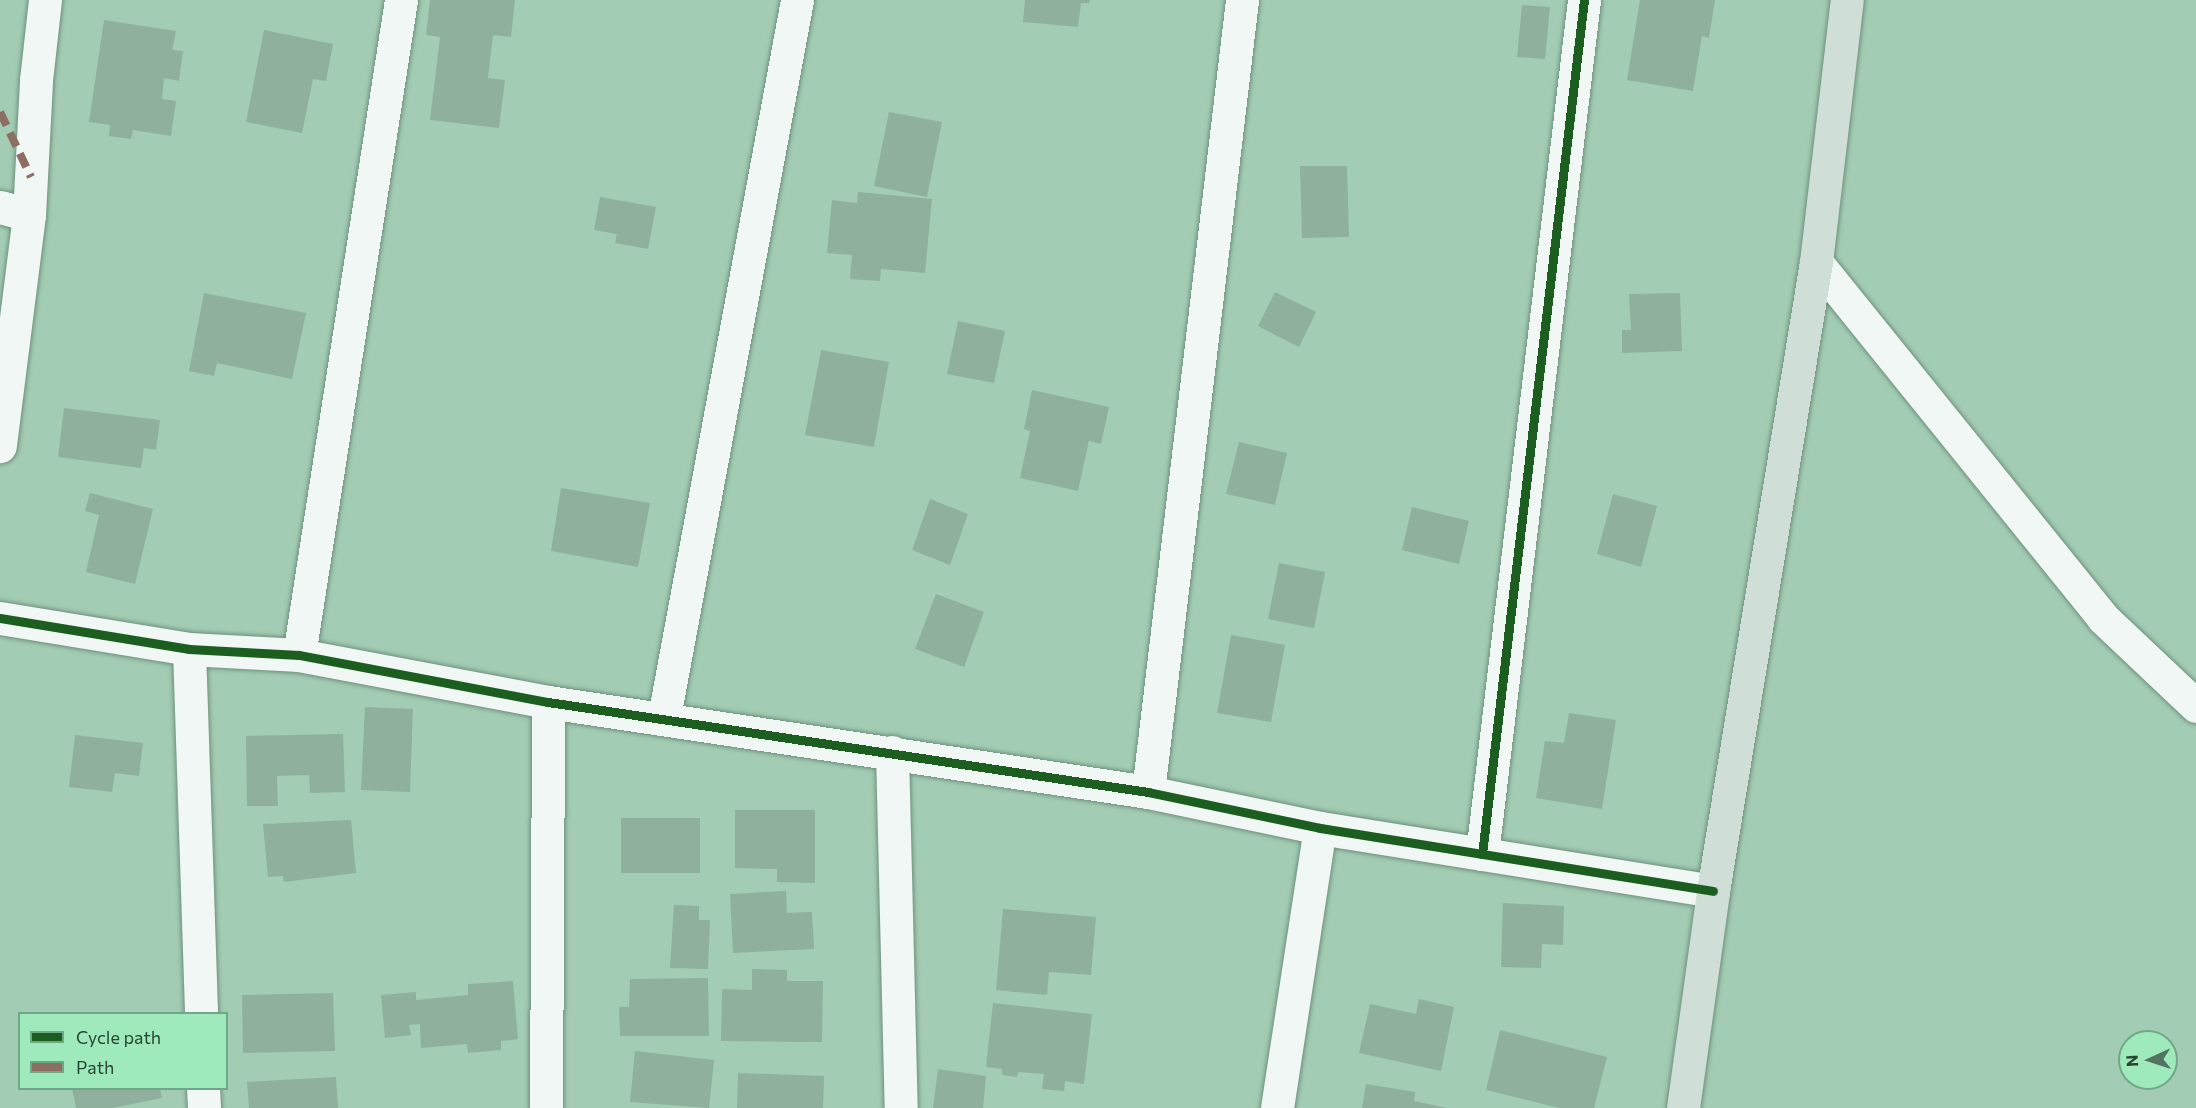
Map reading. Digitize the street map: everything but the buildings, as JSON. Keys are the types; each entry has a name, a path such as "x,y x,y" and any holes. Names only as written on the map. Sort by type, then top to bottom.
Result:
{"main road":[{"path":"1683,1108 1713,891 1815,262 1847,0"}],"street":[{"path":"0,446 15,211 36,80 45,0"},
{"path":"299,656 402,0"},
{"path":"664,717 797,0"},
{"path":"1148,792 1242,0"},
{"path":"1482,854 1584,0"},
{"path":"1815,262 2103,618 2196,706"},
{"path":"0,618 189,649 299,656 548,702 664,717 1148,792 1320,828 1713,891"},
{"path":"189,649 201,1012"},
{"path":"546,1108 548,702"},
{"path":"892,752 901,1108"},
{"path":"1277,1108 1320,828"},
{"path":"203,1090 204,1108"}],"marked path":[{"path":"0,112 31,177"}],"cycle path":[{"path":"1482,854 1584,0"},
{"path":"0,618 189,649 299,655 548,702 1148,792 1320,828 1713,891"}]}
